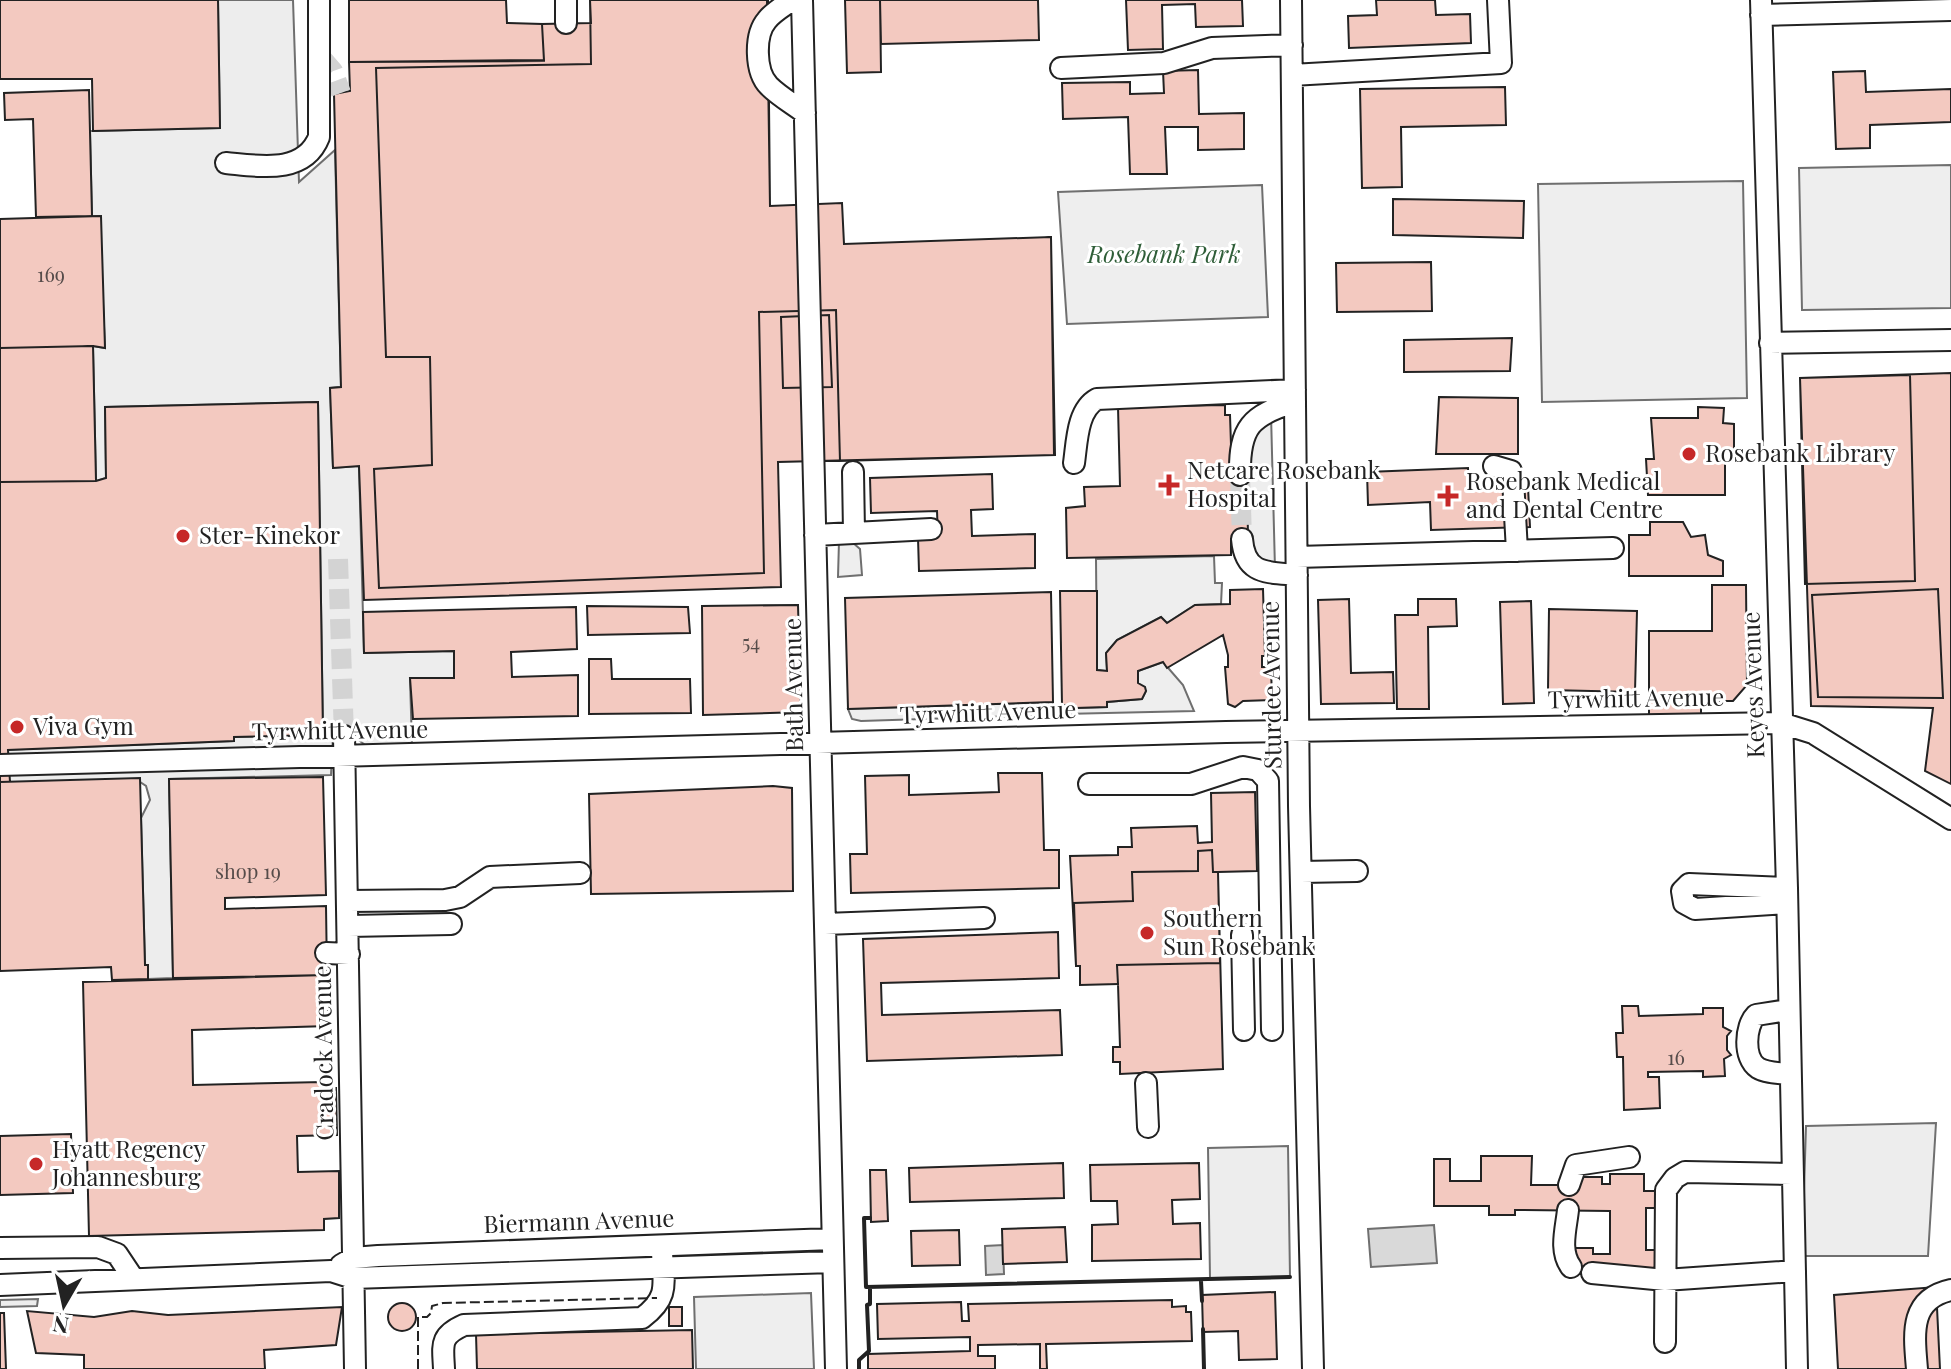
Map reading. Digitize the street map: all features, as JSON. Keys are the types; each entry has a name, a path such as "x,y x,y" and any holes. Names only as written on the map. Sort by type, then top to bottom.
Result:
{"street":[{"path":"226,163 278,166 302,159 315,147 319,137 319,0"},
{"path":"566,0 566,23"},
{"path":"792,0 767,20 760,38 759,63 762,76 769,86 805,113"},
{"name":"Bath Avenue","path":"802,0 836,1369"},
{"name":"Sturdee Avenue","path":"1291,0 1301,872 1313,1369"},
{"path":"1292,75 1501,63 1498,0"},
{"path":"1761,7 1951,10"},
{"name":"Keyes Avenue","path":"1761,7 1787,896 1797,1369"},
{"path":"1061,68 1164,63 1212,48 1292,45"},
{"path":"1770,343 1951,340"},
{"path":"1074,463 1083,416 1097,399 1295,396"},
{"path":"1240,475 1241,447 1247,428 1267,410 1295,396"},
{"path":"1494,466 1511,471 1517,551"},
{"path":"853,472 854,532"},
{"path":"815,535 931,529"},
{"path":"1242,539 1246,561 1263,571 1517,551 1613,548"},
{"name":"Tyrwhitt Avenue","path":"0,765 1299,730 1781,723 1813,733 1951,819"},
{"name":"Cradock Avenue","path":"344,736 355,1369"},
{"path":"1089,784 1191,784 1243,767 1258,770 1268,781 1272,1030"},
{"path":"1301,872 1357,871"},
{"path":"349,901 445,900 460,897 490,877 580,873"},
{"path":"825,924 984,918"},
{"path":"349,926 451,924"},
{"path":"1242,935 1238,1031 1305,1028"},
{"path":"326,953 349,954"},
{"path":"1788,1010 1756,1015 1748,1028 1748,1044 1755,1066 1765,1071 1789,1074"},
{"path":"1146,1083 1148,1127"},
{"path":"1569,1185 1576,1165 1629,1157"},
{"path":"1665,1342 1666,1190 1675,1178 1685,1172 1792,1174"},
{"path":"1568,1210 1564,1245 1565,1260 1571,1267"},
{"name":"Biermann Avenue","path":"353,1268 577,1269 662,1256 832,1239"},
{"path":"0,1248 98,1247 117,1254 133,1278"},
{"path":"576,1247 577,1269"},
{"name":"Biermann Avenue","path":"0,1285 331,1271 576,1247 662,1256 833,1262"},
{"path":"444,1369 443,1342 449,1332 464,1325 642,1318 662,1298 662,1256"},
{"path":"1592,1273 1665,1280 1795,1271"},
{"path":"1917,1369 1916,1325 1920,1306 1929,1298 1951,1290"}],"green space":[{"path":"1951,165 1951,308 1802,310 1799,168"},
{"path":"1743,181 1747,398 1542,402 1538,184"},
{"name":"Rosebank Park","path":"1262,185 1268,317 1067,324 1058,192"},
{"path":"1271,414 1275,569 1246,561 1241,447"},
{"path":"839,541 852,542 860,549 862,575 838,577"},
{"path":"1214,556 1215,583 1222,583 1221,604 1195,605 1167,623 1161,617 1117,640 1106,653 1107,671 1097,670 1096,559"},
{"path":"1163,662 1183,685 1194,711 1063,714 1062,705 1107,707 1107,702 1142,699 1146,691 1138,683 1138,671"},
{"path":"1053,702 1053,715 861,721 852,719 848,709"},
{"path":"811,1293 814,1369 696,1369 694,1297"}],"shaded area":[{"path":"218,0 293,0 299,182 335,150 341,387 330,388 333,468 359,466 364,653 454,651 454,678 410,679 412,745 365,745 355,737 333,736 331,775 169,779 173,978 148,979 141,818 150,800 146,786 140,782 0,782 0,750 323,735 318,402 105,407 106,478 96,481 93,346 105,348 99,216 92,216 90,131 220,128"},
{"path":"1936,1123 1928,1256 1802,1256 1806,1126"},
{"path":"1288,1146 1290,1277 1210,1278 1208,1148"},
{"path":"1434,1225 1437,1263 1371,1267 1368,1229"},
{"path":"1003,1245 1004,1274 986,1275 985,1246"},
{"path":"38,1299 37,1306 0,1307 0,1300"}],"building":[{"path":"0,0 218,0 220,128 93,131 92,79 0,79"},
{"path":"349,0 506,0 507,23 542,24 544,61 349,62"},
{"path":"590,0 768,0 770,206 842,203 844,244 1051,237 1055,455 778,462 781,587 364,600 359,466 333,468 330,388 341,387 334,94 350,91 349,62 544,60 542,24 591,23"},
{"path":"590,0 767,0 770,206 842,203 844,244 1051,237 1054,455 840,461 836,310 759,312 764,573 379,588 374,469 432,465 430,357 386,357 376,68 591,64"},
{"path":"845,0 880,0 881,72 847,73"},
{"path":"880,0 1038,0 1039,40 881,44"},
{"path":"1126,0 1242,0 1243,26 1196,27 1195,4 1162,5 1163,49 1128,50"},
{"path":"1376,0 1435,0 1436,15 1470,14 1471,43 1349,48 1348,16 1377,15"},
{"path":"1198,70 1199,114 1244,113 1244,149 1198,150 1198,127 1165,127 1167,174 1130,174 1128,117 1063,119 1062,83 1130,82 1130,94 1164,93 1163,71"},
{"path":"1865,71 1866,92 1951,89 1951,122 1870,125 1870,148 1836,149 1833,72"},
{"path":"1505,87 1506,125 1401,127 1402,187 1362,188 1360,89"},
{"path":"89,90 92,216 36,217 33,119 5,120 4,93"},
{"path":"1393,199 1524,201 1523,238 1393,235"},
{"path":"101,216 105,348 0,348 0,219"},
{"path":"1431,262 1432,311 1337,312 1336,263"},
{"path":"829,315 832,387 783,388 781,317"},
{"path":"1512,338 1510,371 1404,372 1404,340"},
{"path":"93,346 96,481 0,482 0,348"},
{"path":"1951,373 1951,784 1925,771 1933,708 1811,706 1800,378"},
{"path":"1910,375 1915,581 1805,584 1800,378"},
{"path":"1439,397 1518,398 1518,454 1436,454"},
{"path":"318,402 323,735 8,750 10,782 0,782 0,482 96,481 106,478 105,407"},
{"path":"1225,405 1225,415 1230,415 1232,475 1247,475 1248,538 1231,539 1231,555 1067,558 1066,508 1085,506 1084,487 1120,486 1118,407"},
{"name":"Rosebank Library","path":"1698,407 1724,408 1723,423 1734,424 1734,450 1725,450 1725,495 1648,495 1646,459 1654,459 1651,418 1698,418"},
{"name":"Rosebank Medical and Dental Centre","path":"1468,468 1469,490 1528,487 1530,527 1431,530 1430,502 1368,505 1367,472"},
{"path":"992,474 993,509 971,510 972,536 1035,534 1035,568 919,571 918,538 938,537 937,511 871,513 870,478"},
{"path":"1650,522 1683,522 1691,537 1705,535 1708,555 1723,561 1723,576 1629,576 1629,535 1650,535"},
{"path":"1712,585 1746,585 1747,685 1733,701 1701,701 1701,714 1649,715 1649,631 1712,631"},
{"path":"1263,589 1265,656 1262,656 1262,667 1271,667 1272,700 1243,701 1235,707 1228,704 1225,667 1228,667 1228,655 1223,635 1167,668 1163,662 1138,671 1138,683 1146,691 1142,699 1107,702 1107,707 1075,708 1075,705 1062,705 1060,591 1097,591 1097,670 1107,671 1106,653 1117,640 1161,617 1167,623 1195,605 1230,604 1230,590"},
{"path":"1938,589 1943,698 1818,697 1812,595"},
{"path":"1051,592 1053,702 848,709 845,598"},
{"path":"1349,599 1351,673 1393,672 1394,703 1321,704 1318,600"},
{"path":"1418,599 1456,599 1457,626 1428,627 1429,709 1397,709 1395,615 1418,615"},
{"path":"1531,601 1534,703 1503,704 1500,602"},
{"path":"798,605 801,712 703,715 702,606"},
{"path":"587,606 688,607 690,633 588,635"},
{"path":"576,607 577,649 511,652 512,677 578,675 578,716 413,719 410,678 454,678 454,651 364,653 363,612"},
{"path":"1549,609 1637,611 1635,692 1548,690"},
{"path":"589,659 611,659 612,679 690,679 691,713 589,714"},
{"path":"998,773 1042,773 1044,850 1059,850 1059,888 851,893 850,854 867,854 865,776 909,775 909,795 999,792"},
{"path":"323,777 326,895 225,898 225,909 326,906 327,975 173,978 169,779"},
{"path":"140,778 145,965 148,965 148,979 112,980 111,967 0,971 0,782"},
{"path":"773,786 792,788 793,891 591,894 589,794"},
{"path":"1255,792 1257,871 1218,872 1223,1069 1120,1074 1120,1062 1113,1062 1113,1047 1120,1047 1118,984 1080,985 1080,966 1076,966 1070,856 1118,855 1118,847 1132,847 1131,828 1197,826 1198,843 1212,842 1211,793"},
{"name":"Southern Sun Rosebank","path":"1212,850 1213,872 1218,872 1220,963 1117,965 1118,984 1080,985 1080,966 1076,966 1074,903 1133,901 1132,872 1198,871 1198,851"},
{"path":"1058,932 1059,978 881,983 882,1015 1060,1010 1062,1055 867,1061 863,939"},
{"path":"327,975 328,1026 192,1030 193,1085 322,1082 322,1088 336,1088 337,1135 297,1136 298,1172 339,1171 339,1218 324,1219 324,1230 89,1236 83,982"},
{"path":"1622,1006 1638,1006 1639,1016 1703,1014 1703,1008 1723,1008 1723,1027 1731,1031 1727,1036 1727,1050 1731,1055 1724,1059 1725,1076 1703,1077 1703,1071 1648,1072 1648,1077 1659,1077 1660,1108 1624,1110 1623,1057 1617,1057 1616,1033 1623,1033"},
{"name":"Hyatt Regency Johannesburg","path":"71,1134 73,1193 0,1195 0,1136"},
{"path":"1481,1156 1532,1156 1531,1185 1569,1185 1572,1177 1602,1177 1602,1184 1610,1184 1610,1174 1644,1174 1644,1191 1659,1191 1659,1208 1646,1208 1646,1250 1661,1250 1661,1273 1570,1273 1570,1248 1593,1248 1593,1254 1610,1254 1610,1211 1515,1210 1515,1215 1489,1215 1489,1206 1434,1206 1434,1159 1450,1159 1450,1181 1481,1181"},
{"path":"1063,1163 1064,1198 910,1202 909,1168"},
{"path":"1199,1163 1200,1199 1172,1200 1173,1224 1200,1223 1201,1259 1092,1261 1092,1225 1118,1224 1117,1201 1091,1201 1090,1165"},
{"path":"870,1170 886,1170 888,1221 871,1222"},
{"path":"1065,1227 1067,1262 1003,1264 1002,1229"},
{"path":"959,1230 960,1265 912,1266 911,1231"},
{"path":"1936,1287 1940,1369 1838,1369 1834,1295"},
{"path":"1275,1292 1277,1359 1239,1360 1238,1331 1203,1332 1202,1295"},
{"path":"1172,1300 1172,1307 1186,1306 1186,1312 1191,1312 1192,1341 1046,1344 1047,1369 1040,1369 1040,1344 978,1345 978,1356 995,1356 995,1369 868,1369 868,1354 970,1351 970,1337 878,1339 877,1304 961,1302 962,1321 969,1321 968,1304"},
{"path":"402,1303 412,1307 416,1317 412,1327 402,1331 392,1327 388,1317 392,1307"},
{"path":"342,1307 336,1345 264,1350 265,1369 84,1369 84,1355 36,1353 27,1311 94,1317 132,1311 168,1315"},
{"path":"669,1307 682,1307 682,1326 669,1326"},
{"path":"0,1313 4,1313 6,1369 0,1369"},
{"path":"692,1330 693,1369 477,1369 476,1334"}],"tunnel":[{"path":"320,56 333,71 341,93"},
{"path":"1240,475 1242,539"},
{"path":"338,559 344,736"}],"fence":[{"path":"418,1369 418,1317 427,1317 432,1306 443,1303 657,1298"}],"wall":[{"path":"870,1218 864,1218 866,1287 1290,1277"},
{"path":"1201,1281 1202,1301"},
{"path":"859,1369 859,1360 869,1351 867,1305 870,1304 870,1289"},
{"path":"1203,1329 1204,1369"}],"place":[{"name":"Rosebank Library","path":"1689,454"},
{"name":"Netcare Rosebank Hospital","path":"1169,485"},
{"name":"Rosebank Medical and Dental Centre","path":"1448,496"},
{"name":"Ster-Kinekor","path":"183,536"},
{"name":"Viva Gym","path":"17,727"},
{"name":"Southern Sun Rosebank","path":"1147,933"},
{"name":"Hyatt Regency Johannesburg","path":"36,1164"}]}
